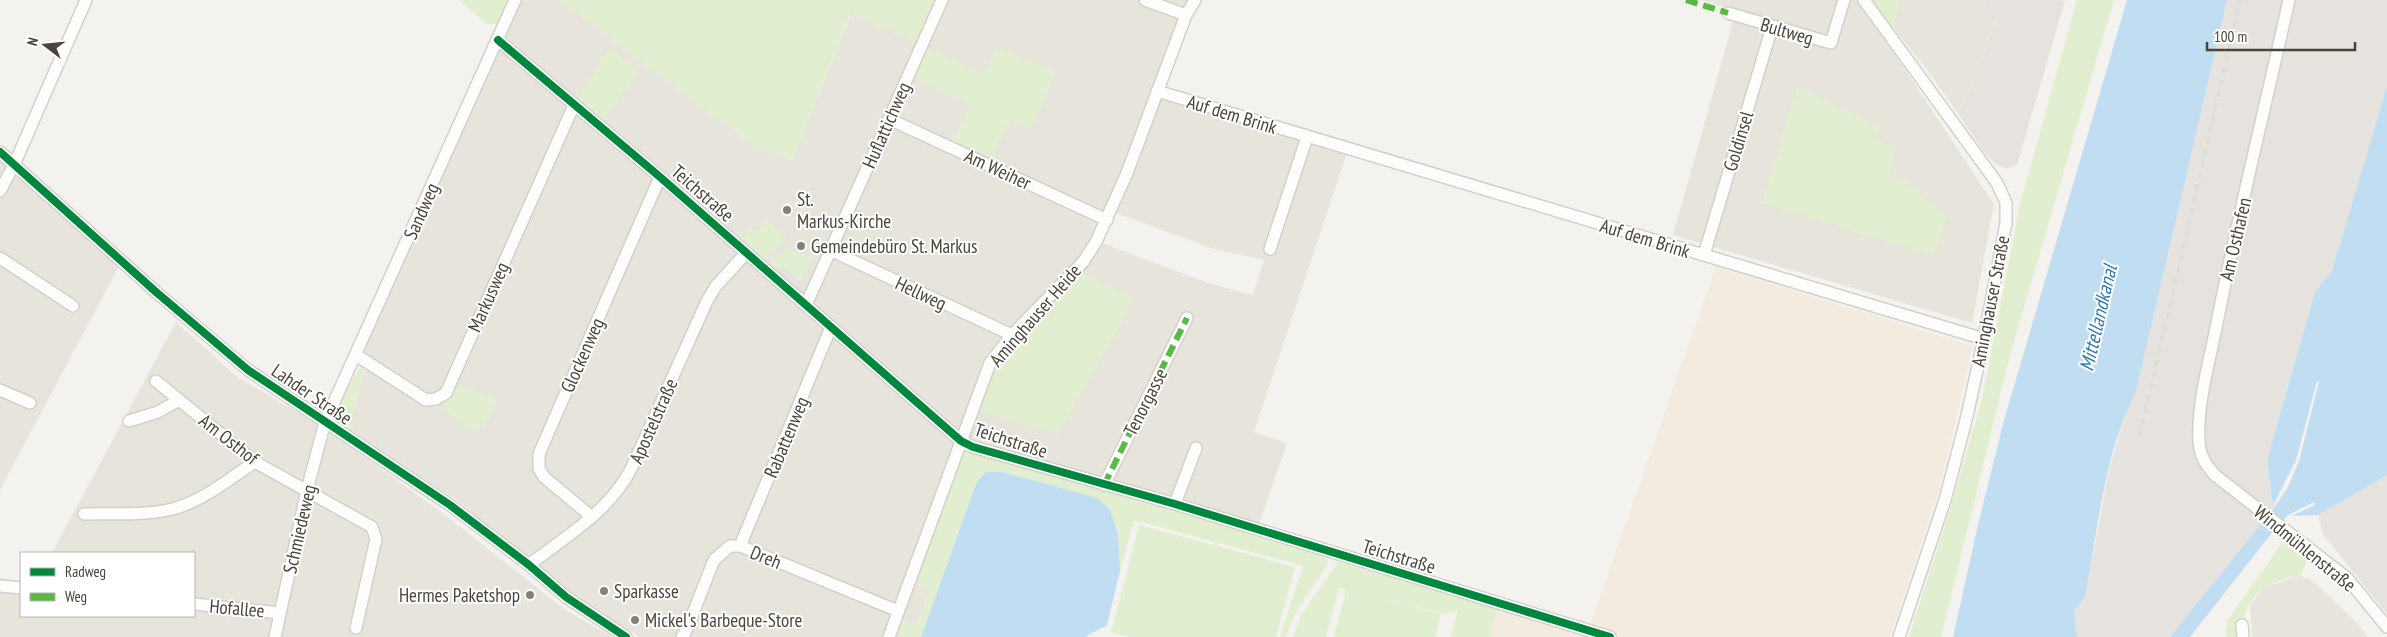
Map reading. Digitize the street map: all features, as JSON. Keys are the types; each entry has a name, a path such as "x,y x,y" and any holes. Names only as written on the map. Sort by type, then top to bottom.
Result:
{"street":[{"path":"0,191 14,165 86,0"},
{"name":"Sandweg","path":"325,422 515,0"},
{"name":"Huflattichweg","path":"806,305 942,0"},
{"path":"1145,0 1186,15"},
{"name":"Aminghauser Heide","path":"889,637 990,363 1012,335 1082,262 1107,220 1127,173 1186,15 1195,0"},
{"name":"Bultweg","path":"1728,13 1831,43 1844,0"},
{"name":"Aminghauser Straße","path":"1864,0 1997,183 2004,197 2007,211 1984,339 1966,420 1945,500 1899,637"},
{"name":"Am Osthafen","path":"2216,476 2208,468 2201,455 2198,441 2202,410 2224,290 2289,0"},
{"name":"Goldinsel","path":"1704,255 1772,27"},
{"name":"Teichstraße","path":"498,40 660,177 961,441 973,447 1175,504 1610,637"},
{"name":"Auf dem Brink","path":"1157,91 1984,339"},
{"name":"Markusweg","path":"356,355 426,400 436,399 446,393 574,105"},
{"name":"Am Weiher","path":"889,119 1107,220"},
{"path":"1270,249 1307,137"},
{"name":"Lahder Straße","path":"0,152 248,370 450,505 529,565 566,597 626,637"},
{"name":"Glockenweg","path":"592,517 544,477 539,469 539,454 660,177"},
{"name":"Hellweg","path":"830,250 1012,335"},
{"name":"Apostelstraße","path":"529,565 592,517 617,492 625,481 707,301 716,286 746,253"},
{"path":"0,258 73,306"},
{"name":"Tenorgasse","path":"1104,485 1187,318"},
{"name":"Rabattenweg","path":"740,546 831,327"},
{"name":"Am Osthof","path":"156,381 255,462 367,523 376,538 356,628"},
{"path":"0,390 30,403"},
{"path":"129,421 158,412 179,400"},
{"name":"Schmiedeweg","path":"275,637 307,490 325,422"},
{"path":"1175,504 1196,448"},
{"path":"84,514 131,513 172,509 205,494 255,462"},
{"name":"Windmühlenstraße","path":"2216,476 2348,578 2387,627"},
{"name":"Dreh","path":"682,637 714,560 730,546 740,546 898,611"},
{"path":"0,586 20,588"},
{"name":"Hofallee","path":"195,604 280,612"}],"shaded area":[{"path":"519,0 560,0 750,143 792,161 851,13 915,42 934,0 1190,0 1153,94 1347,153 1254,432 1287,443 1258,527 967,441 905,580 930,589 916,626 892,617 885,637 640,637 581,602 454,498 354,436 351,419 361,382 367,370 360,367 366,342","holes":["997,46 1030,128 1010,119 952,145","1116,213 1211,248 1264,260 1253,295 1208,283 1102,243","1084,386 1058,433 976,410"]},
{"path":"1701,0 1859,0 1994,204 1972,323 1673,235 1736,11"},
{"path":"1900,0 1986,0 1983,12 1996,17 1979,69 1958,113 1893,27"},
{"path":"1986,0 2065,0 2017,165 2007,169 1996,164 1984,152 1958,113 1979,69 1996,18 1983,12"},
{"path":"2227,0 2387,0 2387,86 2332,271 2315,292 2268,456 2267,468 2272,486 2272,500 2277,503 2170,637 2077,637 2074,611 2085,597 2109,470 2126,412 2136,392"},
{"path":"0,158 119,266 0,490"},
{"path":"811,260 821,264 808,293 799,296 773,273 781,264 801,281"},
{"path":"1716,267 1973,346 1939,490 1890,637 1489,637 1500,603 1590,625"},
{"path":"176,322 237,377 328,430 445,515 564,609 612,637 0,637 0,578 20,581 20,617 195,617 195,552 53,552"},
{"path":"2387,475 2387,614 2323,534 2318,515"},
{"path":"2300,576 2309,579 2323,590 2357,623 2368,637 2252,637 2250,605 2265,587"}],"green space":[{"path":"459,0 509,0 498,24 487,24"},
{"path":"560,0 934,0 915,42 850,13 792,161 750,143"},
{"path":"1871,0 1900,0 1892,29"},
{"path":"2077,0 2114,0 2010,355 1941,637 1909,637 1946,523 1982,400 2020,204"},
{"path":"924,46 984,74 997,46 1056,73 1031,129 1010,119 990,162 952,145 970,104 910,76"},
{"path":"610,47 639,72 603,122 577,99"},
{"path":"1797,87 1880,126 1876,140 1895,146 1888,175 1906,182 1947,217 1934,256 1762,203"},
{"path":"765,221 773,224 772,228 786,235 782,243 763,262 739,241 749,230 759,230"},
{"path":"786,248 812,257 801,282 781,265 777,269 770,263"},
{"path":"1080,271 1132,297 1121,325 1058,433 975,410 1000,358"},
{"path":"360,367 367,369 360,385 353,411 354,436 338,424 333,414"},
{"path":"455,383 497,400 485,427 481,425 477,434 448,414 441,401"},
{"path":"970,449 1315,554 1328,561 1326,567 1294,615 1286,637 1280,637 1303,566 1134,520 1120,571 1118,534 1097,499 1002,472 983,473 976,484 921,637 893,637 899,620 916,626 930,589 914,583 961,453"},
{"path":"1139,525 1295,567 1276,637 1130,637 1111,632"},
{"path":"2289,533 2312,551 2300,576 2276,582 2257,594 2245,613 2243,637 2226,637 2227,621"},
{"path":"1338,562 1498,609 1489,637 1451,637 1457,611 1445,614 1368,595 1441,614 1435,637 1334,637 1346,590 1339,588 1326,637 1293,637 1301,615"}],"water":[{"name":"Mittellandkanal","path":"2127,0 2227,0 2136,392 2116,440 2109,466 2085,597 2074,611 2077,637 1953,637 2003,424"},
{"path":"2387,86 2387,475 2318,515 2292,516 2315,505 2314,502 2288,515 2190,637 2170,637 2276,505 2288,487 2299,461 2319,382 2317,381 2296,460 2275,502 2272,500 2268,456 2315,292 2332,271"},
{"path":"1002,472 1097,498 1110,510 1118,534 1120,571 1107,625 1085,637 921,637 976,484 984,473"}],"railway":[{"path":"2140,436 2240,0"}],"marked path":[{"path":"1686,0 1728,13"},
{"path":"1104,485 1187,318"}],"cycle path":[{"path":"498,40 660,177 961,441 973,447 1175,504 1610,637"},
{"path":"0,152 156,292 248,370 450,505 529,565 566,597 626,637"}],"place":[{"name":"St. Markus-Kirche","path":"787,210"},
{"name":"Gemeindebüro St. Markus","path":"801,246"},
{"name":"Sparkasse","path":"604,591"},
{"name":"Hermes Paketshop","path":"530,595"},
{"name":"Mickel's Barbeque-Store","path":"635,620"}]}
